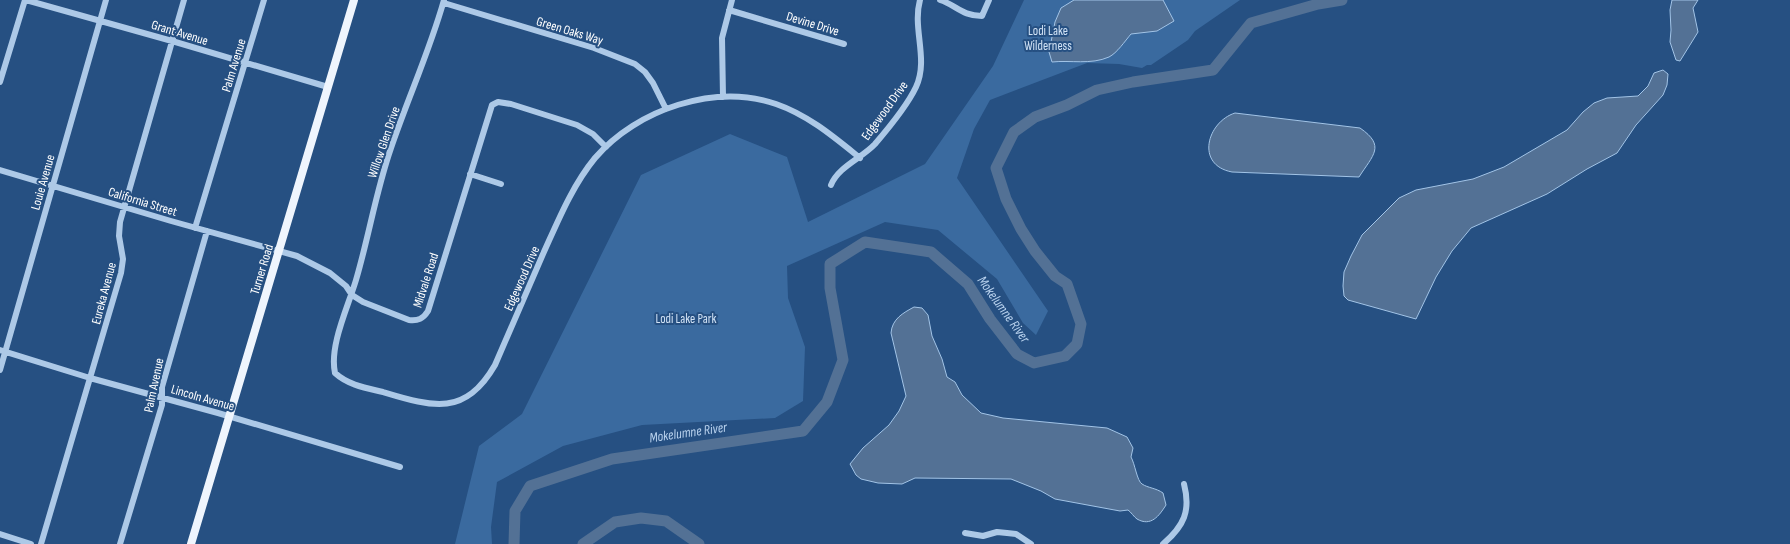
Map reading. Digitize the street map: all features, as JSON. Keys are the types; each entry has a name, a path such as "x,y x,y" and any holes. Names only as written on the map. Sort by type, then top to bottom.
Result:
{"main road":[{"name":"Turner Road","path":"191,544 354,0"}],"street":[{"name":"Grant Avenue","path":"25,0 100,20 328,87"},
{"path":"0,82 25,0"},
{"name":"Louie Avenue","path":"0,370 3,350 53,185 106,0"},
{"name":"Eureka Avenue","path":"41,544 121,273 123,254 119,227 184,0"},
{"name":"Palm Avenue","path":"195,228 264,0"},
{"path":"723,97 722,38 732,0"},
{"name":"Edgewood Drive","path":"831,185 838,173 860,158 875,144 911,96 916,86 922,61 917,28 917,12 920,0"},
{"path":"940,0 948,2 958,11 982,16 989,0"},
{"name":"Green Oaks Way","path":"444,1 594,48 635,64 645,72 653,83 666,109"},
{"name":"Willow Glen Drive","path":"352,295 386,164 444,1"},
{"name":"Devine Drive","path":"729,10 844,44"},
{"name":"Edgewood Drive","path":"352,295 333,363 335,373 341,379 414,402 444,405 468,396 488,377 495,365 561,214 584,174 606,147 623,133 647,117 666,109 691,102 723,97 755,99 776,104 799,114 829,132 860,158"},
{"name":"Midvale Road","path":"352,295 363,302 409,320 416,321 425,316 428,311 490,108 498,102 510,104 577,125 588,131 606,147"},
{"name":"California Street","path":"0,170 279,252"},
{"path":"470,174 501,184"},
{"name":"Palm Avenue","path":"120,544 162,405 162,386 207,231"},
{"path":"279,252 297,256 330,273 346,286 352,295"},
{"name":"Lincoln Avenue","path":"3,350 90,378 162,396 400,467"},
{"path":"1163,544 1177,533 1183,522 1187,496 1184,484"},
{"path":"965,533 983,536 997,532 1016,534 1031,544"},
{"path":"0,534 31,544"}],"green space":[{"name":"Lodi Lake Park","path":"1024,0 1240,0 1195,31 1188,40 1151,65 1147,65 1142,68 1119,64 1087,63 990,100 974,129 957,178 1048,311 1036,335 1023,323 997,279 938,230 885,222 787,266 788,298 805,347 803,401 775,418 642,425 563,446 497,482 491,527 492,544 455,544 479,446 522,414 641,175 730,134 787,157 808,222 925,164 993,66"}],"shaded area":[{"path":"1074,0 1163,0 1174,21 1157,31 1131,34 1121,47 1109,57 1088,62 1052,62 1049,52 1055,22 1061,8"},
{"path":"1672,0 1698,0 1693,8 1698,32 1680,61 1676,60 1670,42 1670,10"},
{"path":"1663,70 1668,74 1667,85 1663,95 1636,125 1617,153 1587,169 1547,194 1471,228 1452,251 1436,277 1416,319 1348,300 1344,296 1344,272 1362,235 1399,198 1416,190 1473,179 1504,167 1567,130 1583,112 1594,103 1607,98 1638,96 1648,86 1654,73"},
{"path":"1235,113 1360,128 1373,140 1375,146 1374,151 1372,157 1359,177 1232,172 1220,168 1213,161 1209,153 1209,143 1212,134 1218,125 1225,118"},
{"path":"914,307 922,308 928,315 932,336 942,359 947,377 955,382 962,395 981,413 1003,418 1107,428 1127,437 1133,448 1131,457 1140,482 1163,493 1166,505 1160,513 1154,519 1146,522 1136,518 1128,510 1120,511 1055,499 1041,491 1011,479 915,478 902,484 878,483 861,479 856,475 850,464 863,448 889,425 899,411 906,396 891,333 893,324 896,320 902,314"}],"waterway":[{"name":"Mokelumne River","path":"514,544 515,511 530,486 612,459 803,431 827,402 843,360 830,288 830,264 865,242 931,252 968,284 990,319 1017,354 1034,363 1065,356 1077,344 1081,324 1067,284 1055,276 1035,251 1021,229 1006,199 996,168 1014,132 1035,117 1067,105 1097,90 1133,82 1213,70 1251,23 1318,4 1342,0"},
{"name":"Mokelumne River","path":"583,544 615,522 641,518 666,521 699,544"}],"park label":[{"name":"Lodi Lake Wilderness","path":"1048,38"}]}
